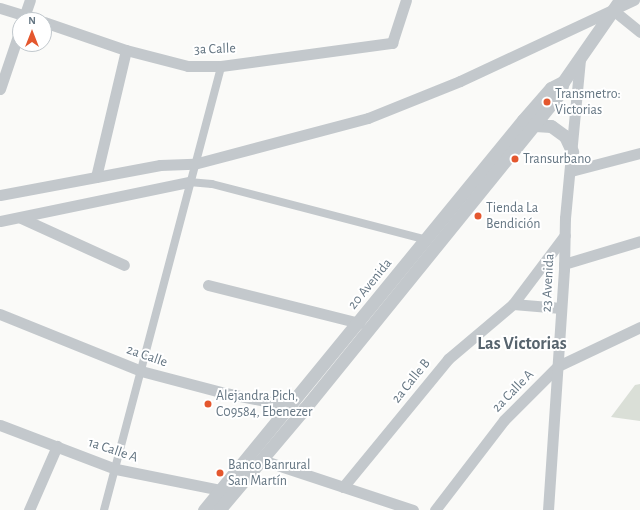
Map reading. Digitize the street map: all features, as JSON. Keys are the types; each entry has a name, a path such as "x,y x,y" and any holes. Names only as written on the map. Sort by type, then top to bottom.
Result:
{"street":[{"path":"26,12 30,0"},
{"name":"3a Calle","path":"52,25 126,50 188,66 221,66 392,43 406,0"},
{"path":"0,195 160,165 194,164 368,118 460,81 616,5 634,0"},
{"path":"616,5 640,32"},
{"name":"20 Avenida","path":"204,510 359,323 535,125 560,93 563,82 616,5"},
{"path":"0,8 12,13"},
{"path":"96,176 126,50"},
{"path":"0,89 13,52"},
{"name":"23 Avenida","path":"548,510 562,308 565,235 580,58"},
{"path":"104,510 116,469 189,182 221,66"},
{"name":"20 Avenida","path":"219,510 262,460 550,88 563,82"},
{"path":"535,125 551,126 565,136 572,151"},
{"path":"571,171 640,153"},
{"path":"0,221 21,218 189,182 212,184 432,242"},
{"path":"21,218 124,265"},
{"name":"2a Calle B","path":"344,487 448,359 513,304 565,235"},
{"path":"564,264 640,241"},
{"path":"208,286 359,323"},
{"path":"513,304 562,308"},
{"name":"2a Calle","path":"0,314 141,371 225,393 290,406"},
{"name":"2a Calle A","path":"435,510 504,420 558,366 640,327"},
{"name":"1a Calle A","path":"0,424 116,469 220,490"},
{"path":"29,510 57,446"},
{"path":"262,460 413,510"}],"shaded area":[{"path":"640,384 640,421 611,417 635,385"}],"place":[{"name":"Transmetro: Victorias","path":"547,102"},
{"name":"Transurbano","path":"515,159"},
{"name":"Tienda La Bendición","path":"478,216"},
{"name":"Alejandra Pich, C09584, Ebenezer","path":"208,404"},
{"name":"Banco Banrural San Martín","path":"220,473"}],"district":[{"name":"Las Victorias","path":"522,344"}]}
